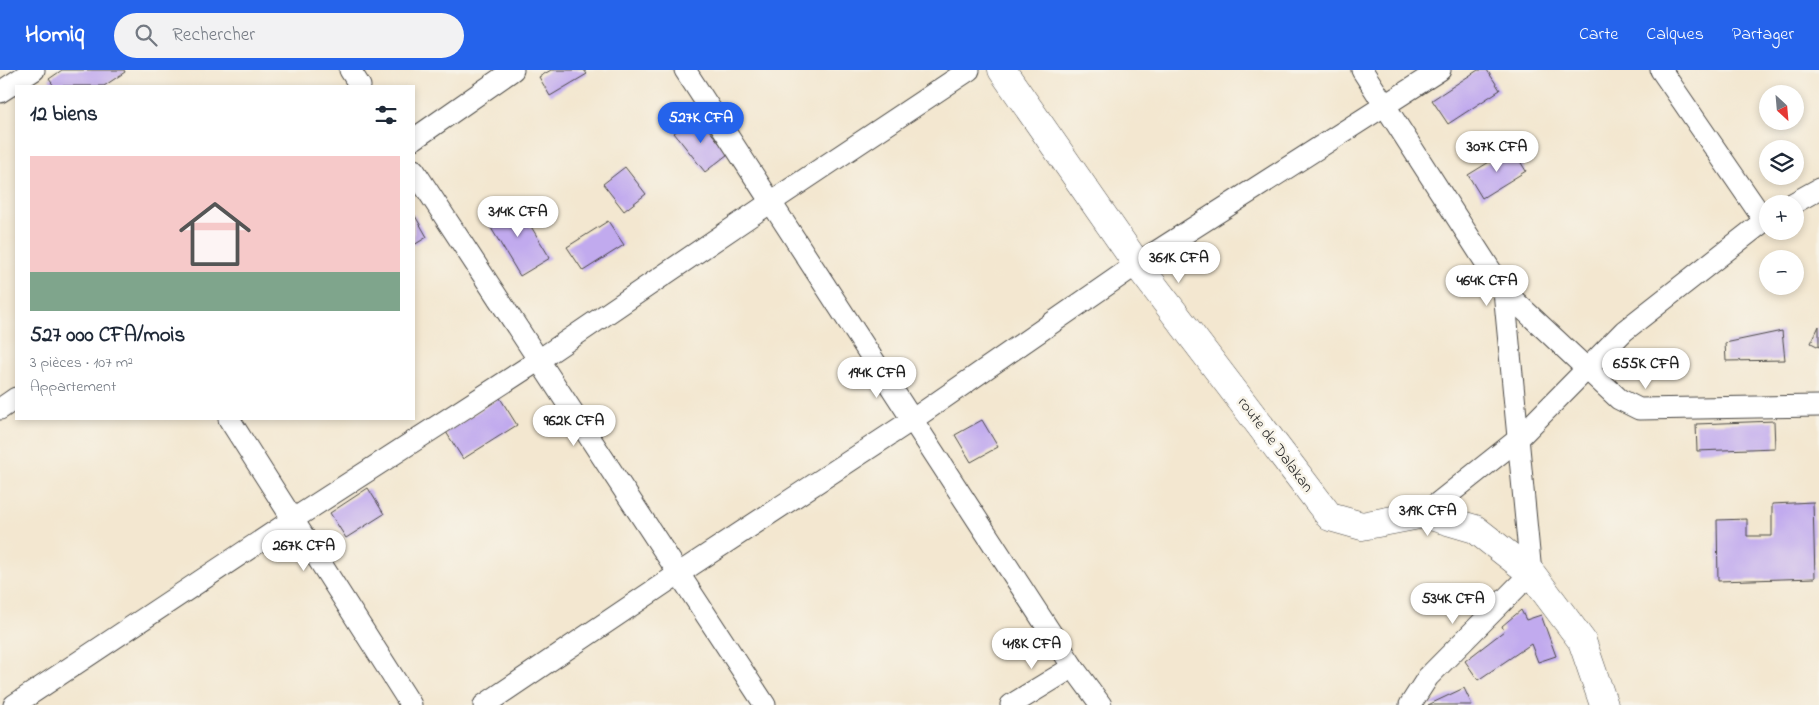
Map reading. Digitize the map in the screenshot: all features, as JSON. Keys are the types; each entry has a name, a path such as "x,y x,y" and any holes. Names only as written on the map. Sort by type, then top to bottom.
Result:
{"street":[{"path":"11,83 34,70"},
{"path":"350,70 359,85"},
{"path":"415,138 513,70"},
{"path":"685,70 1073,667 1102,705"},
{"path":"14,705 292,520 539,360 969,70"},
{"name":"route de Dalakan","path":"1002,70 1137,264 1330,517 1362,526 1424,514 1475,529 1531,573 1582,641 1604,705"},
{"path":"1362,70 1504,291 1619,400 1639,409 1819,406"},
{"path":"484,705 678,574 912,420 1137,264 1440,70"},
{"path":"1661,70 1759,209"},
{"path":"415,172 765,705"},
{"path":"1804,197 1819,189"},
{"path":"1424,514 1517,440 1624,331 1759,225"},
{"path":"1410,705 1428,677 1531,573 1504,291"},
{"path":"0,409 15,399"},
{"path":"230,420 411,705"},
{"path":"1011,705 1073,667"}],"building":[{"path":"62,70 124,70 125,72 106,85 53,85 49,79"},
{"path":"551,70 584,70 587,74 550,96 539,77"},
{"path":"1478,70 1487,70 1500,90 1448,124 1432,100"},
{"path":"697,115 728,154 705,172 674,133"},
{"path":"1512,148 1526,171 1482,198 1468,175"},
{"path":"625,167 646,194 624,211 603,184"},
{"path":"515,200 550,258 520,276 485,218"},
{"path":"415,216 427,237 415,244"},
{"path":"608,221 624,245 583,271 567,247"},
{"path":"1819,326 1819,347 1811,343"},
{"path":"1782,331 1785,360 1726,361 1725,343"},
{"path":"500,398 517,425 463,459 446,432"},
{"path":"982,420 998,447 971,462 955,435"},
{"path":"1774,421 1775,448 1697,451 1696,424"},
{"path":"368,488 384,514 346,538 330,513"},
{"path":"1813,502 1815,578 1718,581 1717,520 1747,519 1747,536 1772,536 1772,504"},
{"path":"1521,610 1526,620 1541,615 1556,656 1538,662 1531,644 1478,680 1465,661 1504,631 1502,626"},
{"path":"1464,688 1472,705 1428,705"}]}
